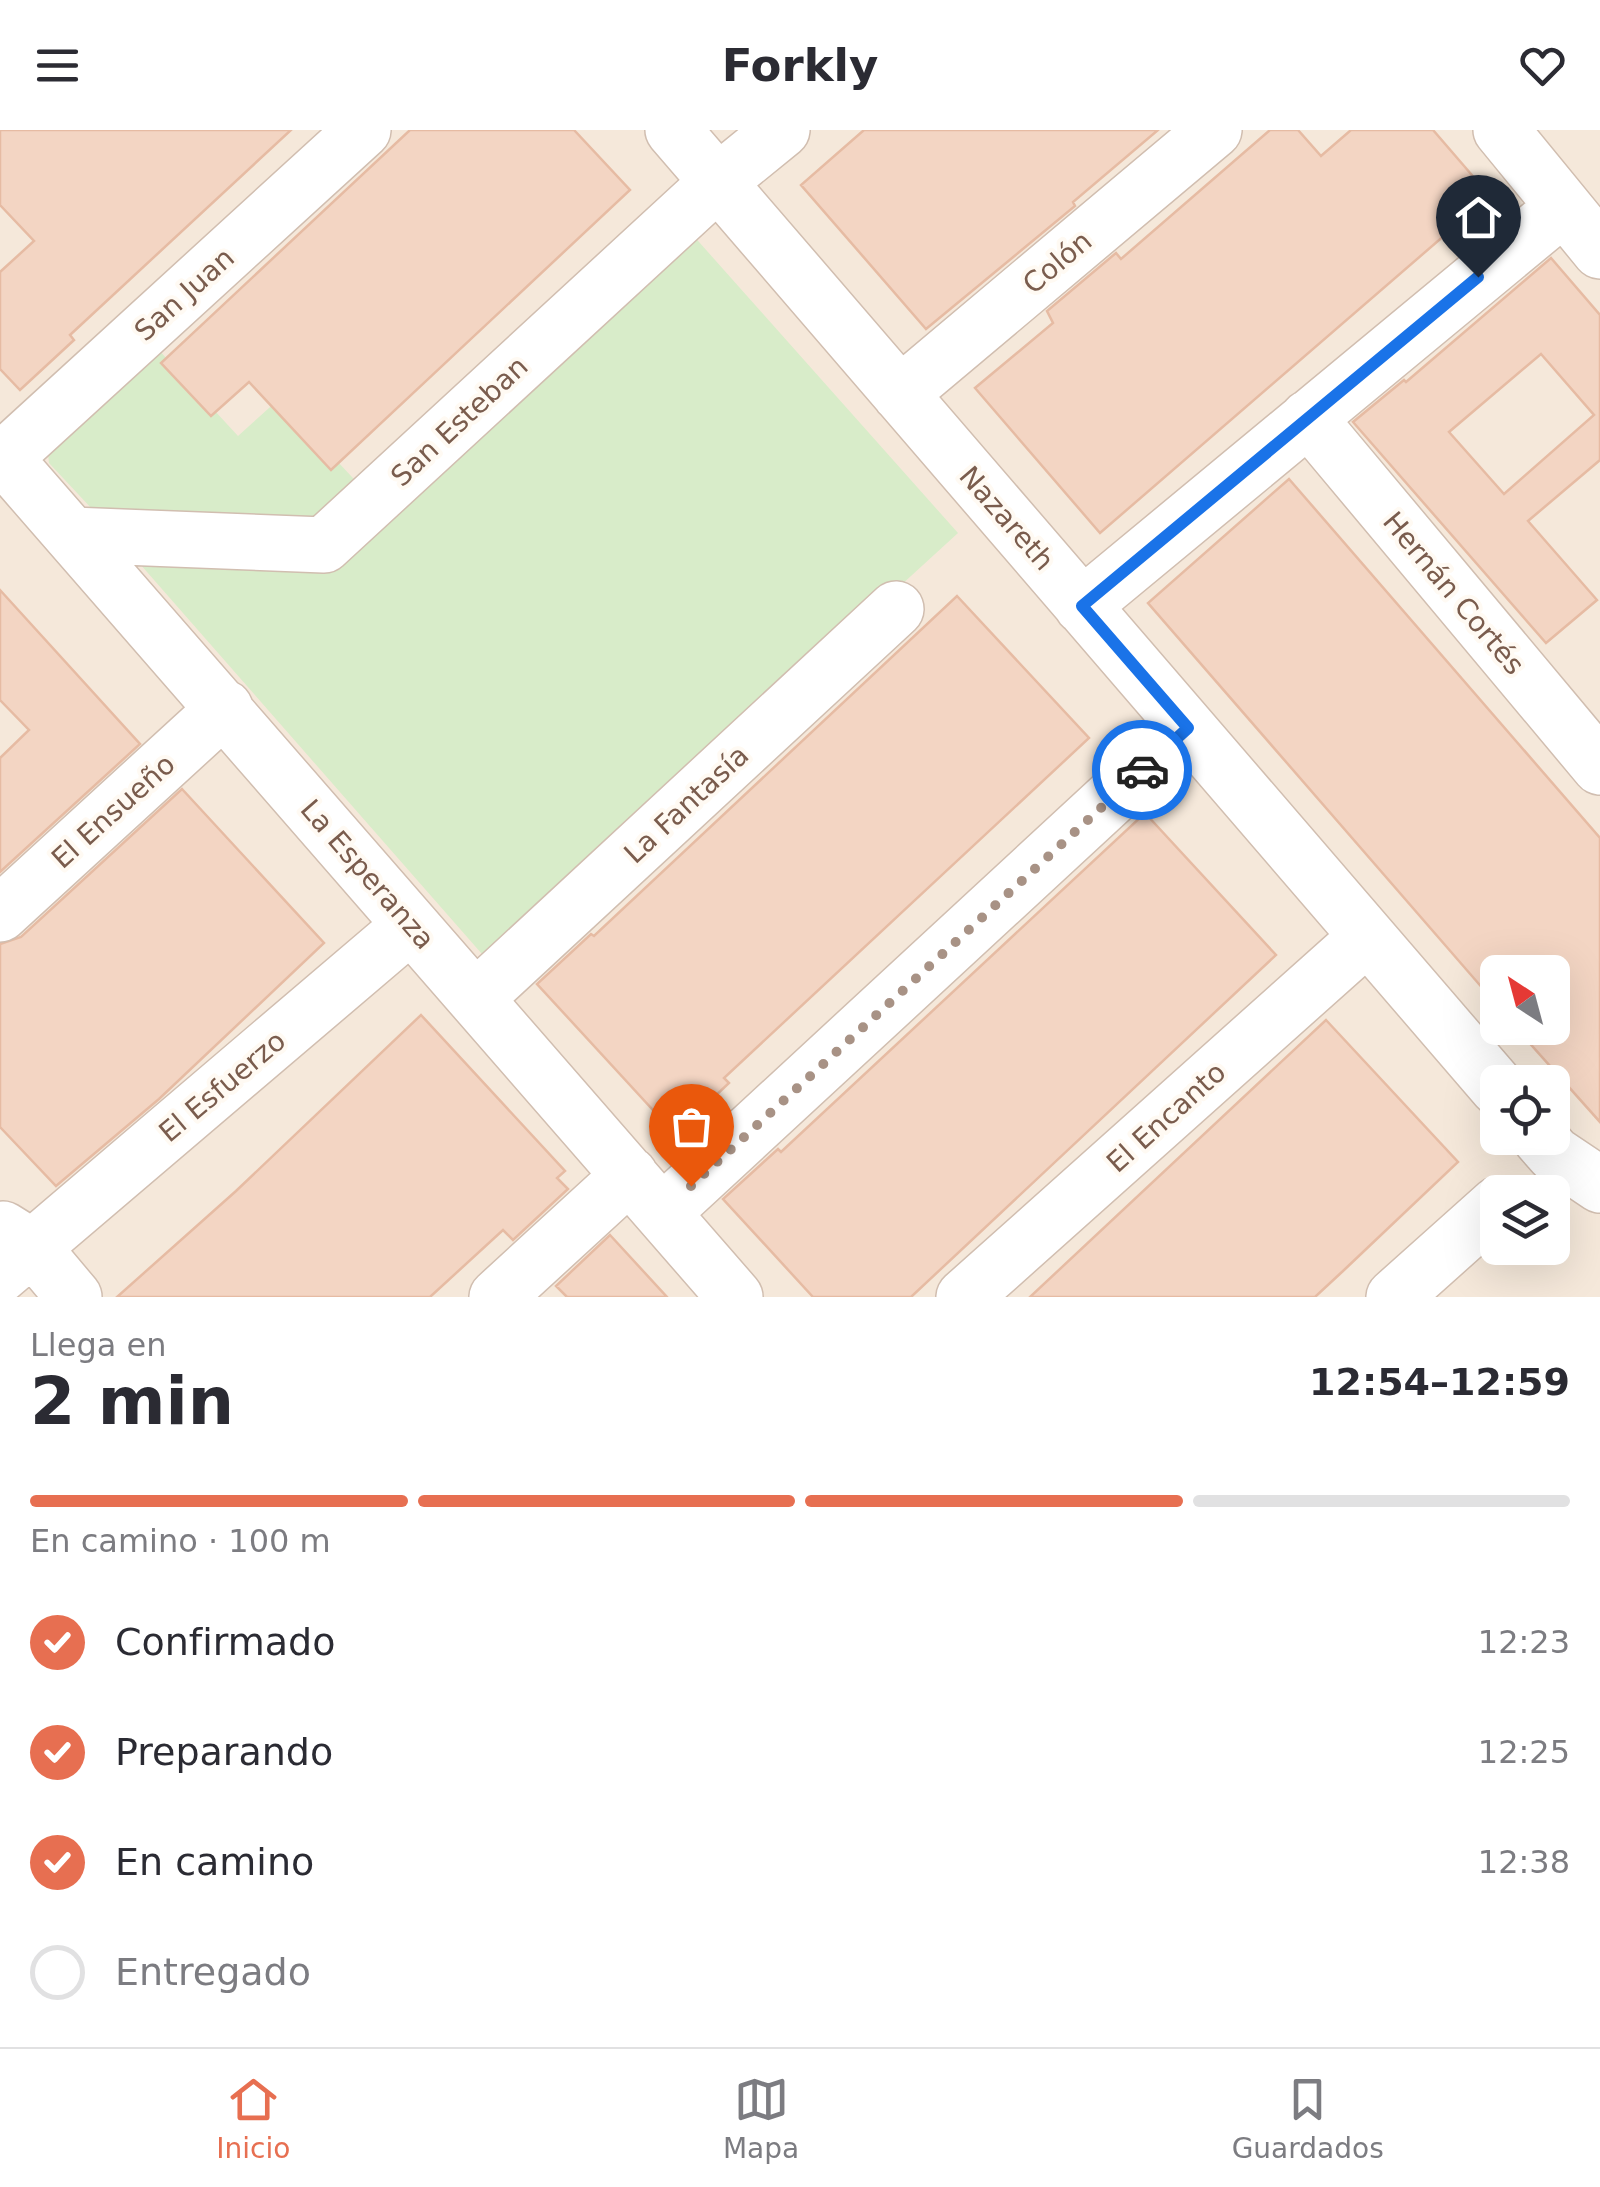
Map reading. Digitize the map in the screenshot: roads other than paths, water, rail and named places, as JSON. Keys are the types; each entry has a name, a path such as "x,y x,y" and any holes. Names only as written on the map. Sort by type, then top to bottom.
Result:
{"street":[{"name":"San Juan","path":"2,455 363,130"},
{"name":"Nazareth","path":"673,130 1480,1067"},
{"name":"San Esteban","path":"72,535 324,544 718,182 782,130"},
{"name":"Colón","path":"900,394 1214,130"},
{"path":"1501,130 1600,251"},
{"path":"1082,606 1564,206"},
{"name":"Hernán Cortés","path":"1308,418 1600,767"},
{"name":"La Esperanza","path":"2,455 734,1297"},
{"name":"La Fantasía","path":"476,998 896,610"},
{"name":"El Ensueño","path":"0,914 225,708"},
{"path":"497,1297 646,1194 1188,728"},
{"name":"El Esfuerzo","path":"11,1250 411,925"},
{"name":"El Encanto","path":"964,1297 1367,937"},
{"path":"1524,1175 1540,1155"},
{"path":"1559,1155 1600,1185"},
{"path":"1394,1297 1480,1220"},
{"path":"11,1250 74,1297"}]}
